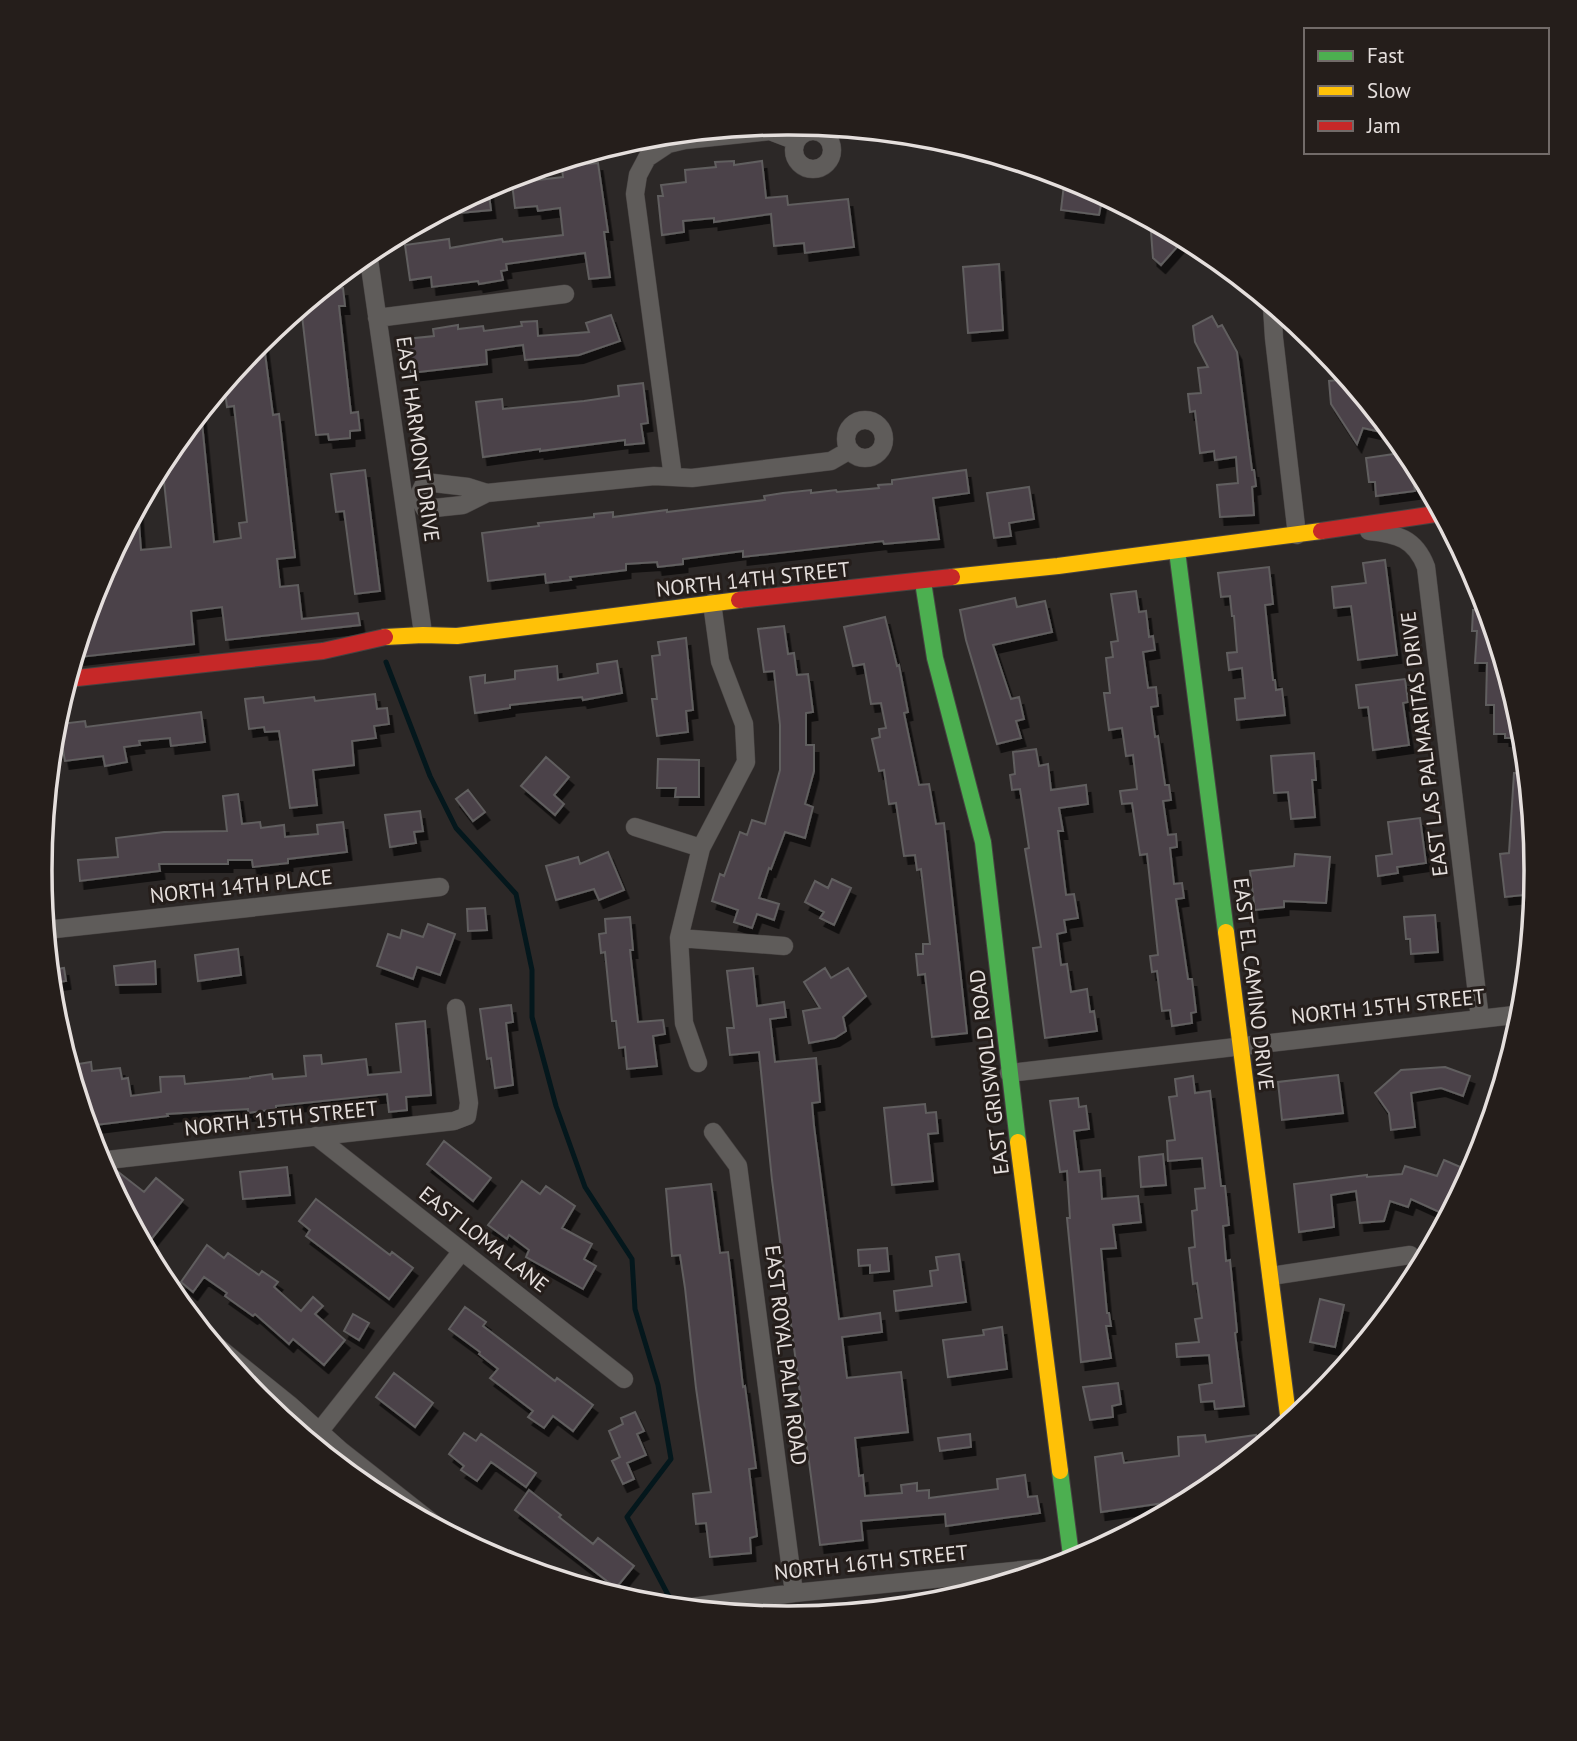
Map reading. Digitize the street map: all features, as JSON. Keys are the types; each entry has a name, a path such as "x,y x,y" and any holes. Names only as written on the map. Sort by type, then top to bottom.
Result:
{"street":[{"path":"780,135 796,142"},
{"path":"666,145 647,158 638,175 635,194 673,477"},
{"name":"EAST HARMONT DRIVE","path":"370,266 410,498 422,633"},
{"path":"377,318 565,294"},
{"path":"1273,316 1297,535"},
{"path":"410,498 425,509 463,505 487,493 654,476 692,478 831,461 850,450"},
{"name":"NORTH 14TH STREET","path":"79,678 323,650 348,643 422,633 457,636 712,603 923,582 1177,551 1432,514"},
{"name":"EAST LAS PALMARITAS DRIVE","path":"1338,528 1393,533 1420,552 1426,566 1480,1019"},
{"name":"EAST EL CAMINO DRIVE","path":"1177,551 1288,1411"},
{"name":"EAST GRISWOLD ROAD","path":"923,582 935,658 983,842 1009,1073 1070,1550"},
{"path":"698,1063 684,1023 679,938 701,848 746,762 744,724 720,661 712,603"},
{"path":"635,827 701,848"},
{"name":"NORTH 14TH PLACE","path":"55,929 440,887"},
{"path":"679,938 785,946"},
{"name":"NORTH 15TH STREET","path":"112,1159 454,1121 467,1116 470,1103 456,1009"},
{"name":"NORTH 15TH STREET","path":"1009,1073 1510,1015"},
{"name":"EAST ROYAL PALM ROAD","path":"713,1132 738,1166 794,1593"},
{"name":"EAST LOMA LANE","path":"316,1136 624,1378"},
{"path":"316,1435 462,1251"},
{"path":"1271,1276 1410,1255"},
{"path":"324,1441 340,1450 384,1484"},
{"name":"NORTH 16TH STREET","path":"723,1603 794,1593 1012,1571"}],"building":[{"path":"734,161 734,165 762,161 766,198 787,196 788,205 848,199 854,247 805,253 804,243 774,246 771,214 714,222 714,218 683,221 684,232 662,235 658,196 663,196 661,185 686,182 685,170 716,167 715,162"},
{"path":"598,163 608,232 604,232 610,277 589,279 585,253 506,264 507,270 501,271 503,280 479,284 478,281 432,287 431,277 410,280 405,245 449,239 450,248 502,239 503,242 563,235 560,208 538,211 537,206 515,208 513,189 535,180 563,177 562,171"},
{"path":"1064,189 1101,204 1099,215 1061,210"},
{"path":"490,199 491,210 460,213 463,210"},
{"path":"1151,230 1177,247 1161,265 1153,258"},
{"path":"999,264 1003,330 968,333 963,267"},
{"path":"338,288 343,288 345,306 339,306 351,413 358,412 360,430 350,431 350,438 329,440 328,434 316,435 302,318"},
{"path":"611,315 620,341 579,355 525,360 523,345 486,350 487,364 411,373 406,339 434,336 433,329 458,325 458,329 483,326 484,331 522,326 521,322 537,321 538,336 589,332 586,323"},
{"path":"1212,316 1218,327 1222,325 1237,352 1256,486 1252,487 1254,515 1220,517 1217,485 1238,483 1236,457 1215,460 1214,451 1200,453 1195,411 1190,412 1188,394 1201,393 1198,368 1208,367 1195,342 1193,326"},
{"path":"265,353 273,415 279,414 295,557 277,559 280,587 298,585 302,619 358,613 360,625 226,640 222,607 191,611 194,644 85,656 109,589 139,524 141,550 171,547 164,482 202,426 214,542 241,538 239,523 247,522 234,406 227,407 226,397"},
{"path":"1337,380 1375,427 1376,431 1363,428 1357,444 1331,404 1329,381"},
{"path":"643,383 648,423 641,424 644,443 625,445 625,440 483,457 476,402 502,399 503,409 584,401 619,396 618,386"},
{"path":"1394,454 1414,484 1415,491 1376,496 1375,482 1369,482 1366,458"},
{"path":"365,470 380,591 355,594 344,511 336,512 331,474"},
{"path":"966,470 969,493 933,498 939,539 884,544 883,541 743,557 743,551 683,559 683,564 658,567 657,562 626,564 626,570 546,583 545,574 488,581 482,533 594,517 594,514 613,512 613,517 765,500 764,496 783,493 879,488 878,485 892,484 892,480"},
{"path":"1029,487 1034,519 1009,523 1011,536 994,538 987,493"},
{"path":"1385,560 1397,655 1358,660 1351,606 1334,608 1332,587 1366,583 1363,563"},
{"path":"1269,567 1273,604 1265,605 1273,680 1276,690 1282,689 1285,715 1237,720 1235,699 1245,698 1242,668 1229,670 1227,653 1237,652 1234,616 1230,596 1221,597 1218,573"},
{"path":"1136,591 1139,612 1146,611 1149,637 1153,636 1155,650 1143,652 1148,688 1156,687 1158,706 1151,707 1165,785 1169,785 1171,800 1163,801 1168,835 1176,834 1177,847 1170,848 1174,884 1182,883 1184,898 1176,899 1188,979 1192,979 1196,1012 1191,1013 1192,1023 1172,1026 1170,1010 1162,1011 1157,971 1152,972 1150,956 1158,955 1147,854 1140,855 1132,803 1122,804 1120,791 1137,789 1133,755 1126,756 1122,728 1109,730 1104,693 1110,693 1106,658 1113,657 1111,642 1118,641 1111,594"},
{"path":"1015,598 1017,607 1045,601 1052,632 993,645 1011,699 1019,697 1024,719 1016,721 1021,738 997,744 966,640 960,610"},
{"path":"1473,610 1476,610 1499,680 1512,738 1505,738 1505,734 1494,734 1494,705 1486,705 1487,663 1475,663 1477,631 1472,631"},
{"path":"885,617 897,666 899,665 908,712 904,713 919,785 929,784 936,824 944,823 967,1033 932,1037 925,974 918,975 916,954 923,954 923,944 930,944 921,869 917,870 915,855 904,856 896,803 889,804 884,770 879,771 872,739 880,737 879,729 886,728 881,703 871,704 864,664 853,666 844,627"},
{"path":"784,626 788,654 794,653 797,675 808,674 813,712 806,713 806,745 814,745 814,771 805,804 813,807 805,838 785,832 771,869 769,868 759,898 779,904 774,920 757,914 752,928 734,922 738,910 712,901 720,874 724,876 740,832 747,835 752,820 765,824 780,770 780,725 774,671 764,672 758,629"},
{"path":"686,638 693,710 686,711 688,732 657,736 652,699 657,699 652,656 660,655 658,642"},
{"path":"617,661 622,693 583,700 582,697 510,705 510,708 475,713 470,677 485,675 485,683 515,679 515,671 557,666 558,680 598,673 597,664"},
{"path":"1405,679 1408,702 1403,703 1409,745 1373,750 1368,707 1359,708 1356,685"},
{"path":"375,694 377,709 387,708 389,724 374,726 376,738 352,741 354,765 313,770 317,805 290,808 279,731 265,732 264,727 249,729 245,699 263,697 264,703 314,697 315,701"},
{"path":"201,712 205,742 171,746 170,738 139,741 140,745 124,747 127,762 105,766 103,756 65,761 63,750 68,723 85,721 86,727"},
{"path":"1036,749 1039,766 1048,764 1051,790 1086,785 1088,804 1059,808 1063,831 1058,831 1066,895 1074,894 1078,918 1064,920 1066,932 1057,934 1061,965 1067,964 1071,992 1087,989 1090,1012 1094,1011 1097,1031 1045,1038 1033,948 1041,947 1025,849 1029,848 1020,789 1012,790 1010,775 1015,774 1013,752"},
{"path":"1314,753 1316,780 1312,780 1315,817 1291,819 1288,792 1274,793 1271,756"},
{"path":"546,757 569,777 554,795 564,804 555,815 521,786"},
{"path":"658,759 699,760 699,797 675,797 676,788 657,788"},
{"path":"1514,773 1518,773 1523,822 1523,895 1505,897 1500,854 1509,853"},
{"path":"468,790 485,812 473,821 456,799"},
{"path":"238,794 242,824 260,822 261,828 284,825 285,837 318,834 317,825 343,822 347,852 288,859 288,863 253,867 252,860 228,860 228,864 159,864 160,871 80,881 78,860 118,857 116,838 164,832 227,831 223,796"},
{"path":"420,811 423,831 414,832 416,843 390,847 385,815"},
{"path":"1420,818 1426,863 1397,867 1398,873 1378,876 1376,856 1392,854 1388,822"},
{"path":"608,852 624,890 599,900 594,889 556,900 546,866 578,857 580,864"},
{"path":"1295,854 1330,857 1326,903 1284,901 1284,907 1255,910 1250,871 1294,866"},
{"path":"832,879 851,888 834,925 820,918 824,912 805,902 815,881 828,888"},
{"path":"485,908 487,930 468,931 467,909"},
{"path":"1435,915 1438,952 1411,954 1410,939 1406,939 1404,917"},
{"path":"630,917 633,950 630,950 638,1022 663,1020 665,1034 653,1036 657,1066 627,1069 625,1047 619,1048 616,1021 612,1021 605,952 601,953 599,934 606,933 605,919"},
{"path":"428,924 455,934 440,975 417,967 413,979 377,966 388,934 400,938 402,930 423,937"},
{"path":"238,949 241,975 198,981 195,955"},
{"path":"155,961 156,984 116,985 114,966"},
{"path":"64,968 66,981 61,982 59,969"},
{"path":"753,968 757,1006 784,1002 786,1017 770,1019 775,1062 816,1058 820,1102 812,1103 814,1126 839,1319 880,1313 882,1332 842,1337 847,1378 901,1372 908,1432 855,1438 859,1476 863,1475 865,1496 902,1493 901,1485 917,1483 917,1491 929,1490 929,1498 998,1489 997,1479 1025,1475 1028,1497 1037,1496 1040,1513 946,1526 945,1514 861,1521 863,1540 820,1545 772,1180 759,1052 730,1055 727,1028 734,1028 727,971"},
{"path":"825,968 831,978 848,968 866,996 843,1017 846,1031 835,1038 809,1043 803,1011 820,1008 804,982"},
{"path":"511,1005 513,1022 506,1023 513,1085 495,1088 491,1058 487,1059 480,1009"},
{"path":"425,1021 431,1095 406,1097 407,1110 389,1112 387,1094 276,1106 276,1109 248,1113 248,1109 167,1114 168,1116 99,1125 79,1064 91,1062 92,1071 120,1068 122,1079 128,1078 131,1096 161,1092 160,1077 184,1076 185,1084 272,1074 273,1079 306,1076 304,1056 321,1055 322,1064 366,1059 368,1075 401,1072 396,1024"},
{"path":"1445,1067 1470,1076 1463,1096 1441,1088 1411,1093 1415,1127 1391,1130 1389,1113 1375,1093 1401,1070"},
{"path":"1338,1075 1343,1113 1282,1120 1278,1082"},
{"path":"1193,1076 1195,1093 1210,1091 1221,1186 1225,1186 1229,1225 1223,1226 1226,1261 1230,1260 1244,1406 1215,1409 1214,1401 1201,1402 1199,1385 1212,1383 1209,1355 1177,1357 1176,1344 1199,1342 1195,1319 1202,1318 1197,1283 1193,1284 1189,1248 1195,1247 1192,1211 1197,1210 1195,1189 1205,1188 1202,1158 1168,1161 1167,1141 1175,1140 1169,1097 1177,1096 1175,1079"},
{"path":"1078,1098 1079,1107 1086,1106 1089,1129 1074,1131 1079,1172 1100,1170 1102,1199 1138,1196 1141,1222 1113,1225 1116,1248 1101,1249 1107,1313 1111,1326 1106,1326 1111,1358 1081,1362 1067,1218 1070,1218 1067,1171 1060,1172 1050,1101"},
{"path":"925,1104 926,1113 936,1112 938,1133 928,1134 933,1181 892,1185 884,1108"},
{"path":"444,1141 491,1178 473,1201 427,1164"},
{"path":"1163,1154 1166,1185 1141,1187 1139,1157"},
{"path":"1444,1160 1461,1167 1440,1212 1411,1199 1408,1207 1390,1201 1384,1221 1360,1223 1356,1191 1331,1195 1334,1227 1299,1232 1294,1184 1367,1175 1402,1174 1405,1166 1437,1176"},
{"path":"287,1167 290,1195 243,1199 240,1172"},
{"path":"117,1171 144,1192 156,1178 183,1200 152,1239"},
{"path":"522,1181 540,1194 546,1186 575,1206 562,1228 592,1244 584,1259 596,1266 583,1289 526,1257 529,1250 509,1235 507,1239 488,1225"},
{"path":"711,1184 720,1253 728,1252 743,1387 745,1386 756,1468 749,1469 757,1536 750,1538 751,1553 710,1557 706,1523 696,1524 693,1494 711,1492 685,1288 680,1255 672,1256 666,1189"},
{"path":"316,1199 390,1255 392,1252 413,1268 389,1299 306,1236 310,1230 299,1221"},
{"path":"207,1245 224,1258 228,1253 259,1275 262,1271 278,1282 274,1287 301,1311 313,1297 323,1306 315,1314 345,1340 324,1365 293,1339 289,1344 255,1314 253,1316 225,1296 227,1293 204,1277 193,1292 181,1282"},
{"path":"887,1248 889,1271 870,1273 870,1265 859,1266 858,1250"},
{"path":"959,1254 966,1302 896,1311 894,1291 932,1286 930,1271 938,1270 936,1257"},
{"path":"1320,1299 1344,1305 1335,1347 1310,1342"},
{"path":"465,1307 486,1322 483,1326 555,1381 557,1378 593,1405 573,1431 553,1416 544,1428 528,1417 533,1411 490,1378 498,1369 449,1329"},
{"path":"353,1314 369,1323 359,1340 344,1331"},
{"path":"1002,1327 1007,1369 948,1377 943,1340 984,1335 983,1330"},
{"path":"394,1373 433,1403 415,1427 376,1397"},
{"path":"1118,1383 1121,1404 1112,1406 1113,1417 1090,1420 1083,1387"},
{"path":"635,1412 644,1431 637,1434 646,1455 627,1463 634,1479 623,1484 612,1461 620,1457 609,1431 623,1424 621,1418"},
{"path":"464,1433 476,1441 481,1434 536,1473 526,1487 491,1462 477,1481 461,1470 464,1466 449,1454"},
{"path":"970,1434 971,1447 940,1451 938,1438"},
{"path":"1205,1435 1206,1442 1256,1435 1256,1438 1164,1503 1101,1512 1095,1457 1122,1453 1124,1463 1179,1456 1178,1437"},
{"path":"529,1490 593,1544 598,1538 634,1566 618,1586 611,1584 515,1510"}],"waterway":[{"path":"386,662 430,776 456,828 516,894 532,970 532,1017 556,1106 585,1187 632,1259 635,1309 658,1385 671,1459 627,1517 669,1596"}],"traffic: fast":[{"path":"1177,551 1226,932"},
{"path":"923,582 935,658 983,842 1018,1142"},
{"path":"1060,1471 1070,1550"}],"traffic: slow":[{"path":"952,577 1058,566 1321,531"},
{"path":"385,637 457,636 739,600"},
{"path":"1226,932 1287,1411"},
{"path":"1018,1142 1060,1471"}],"traffic: jam":[{"path":"1321,531 1432,514"},
{"path":"739,600 952,577"},
{"path":"79,678 323,651 385,637"}]}
